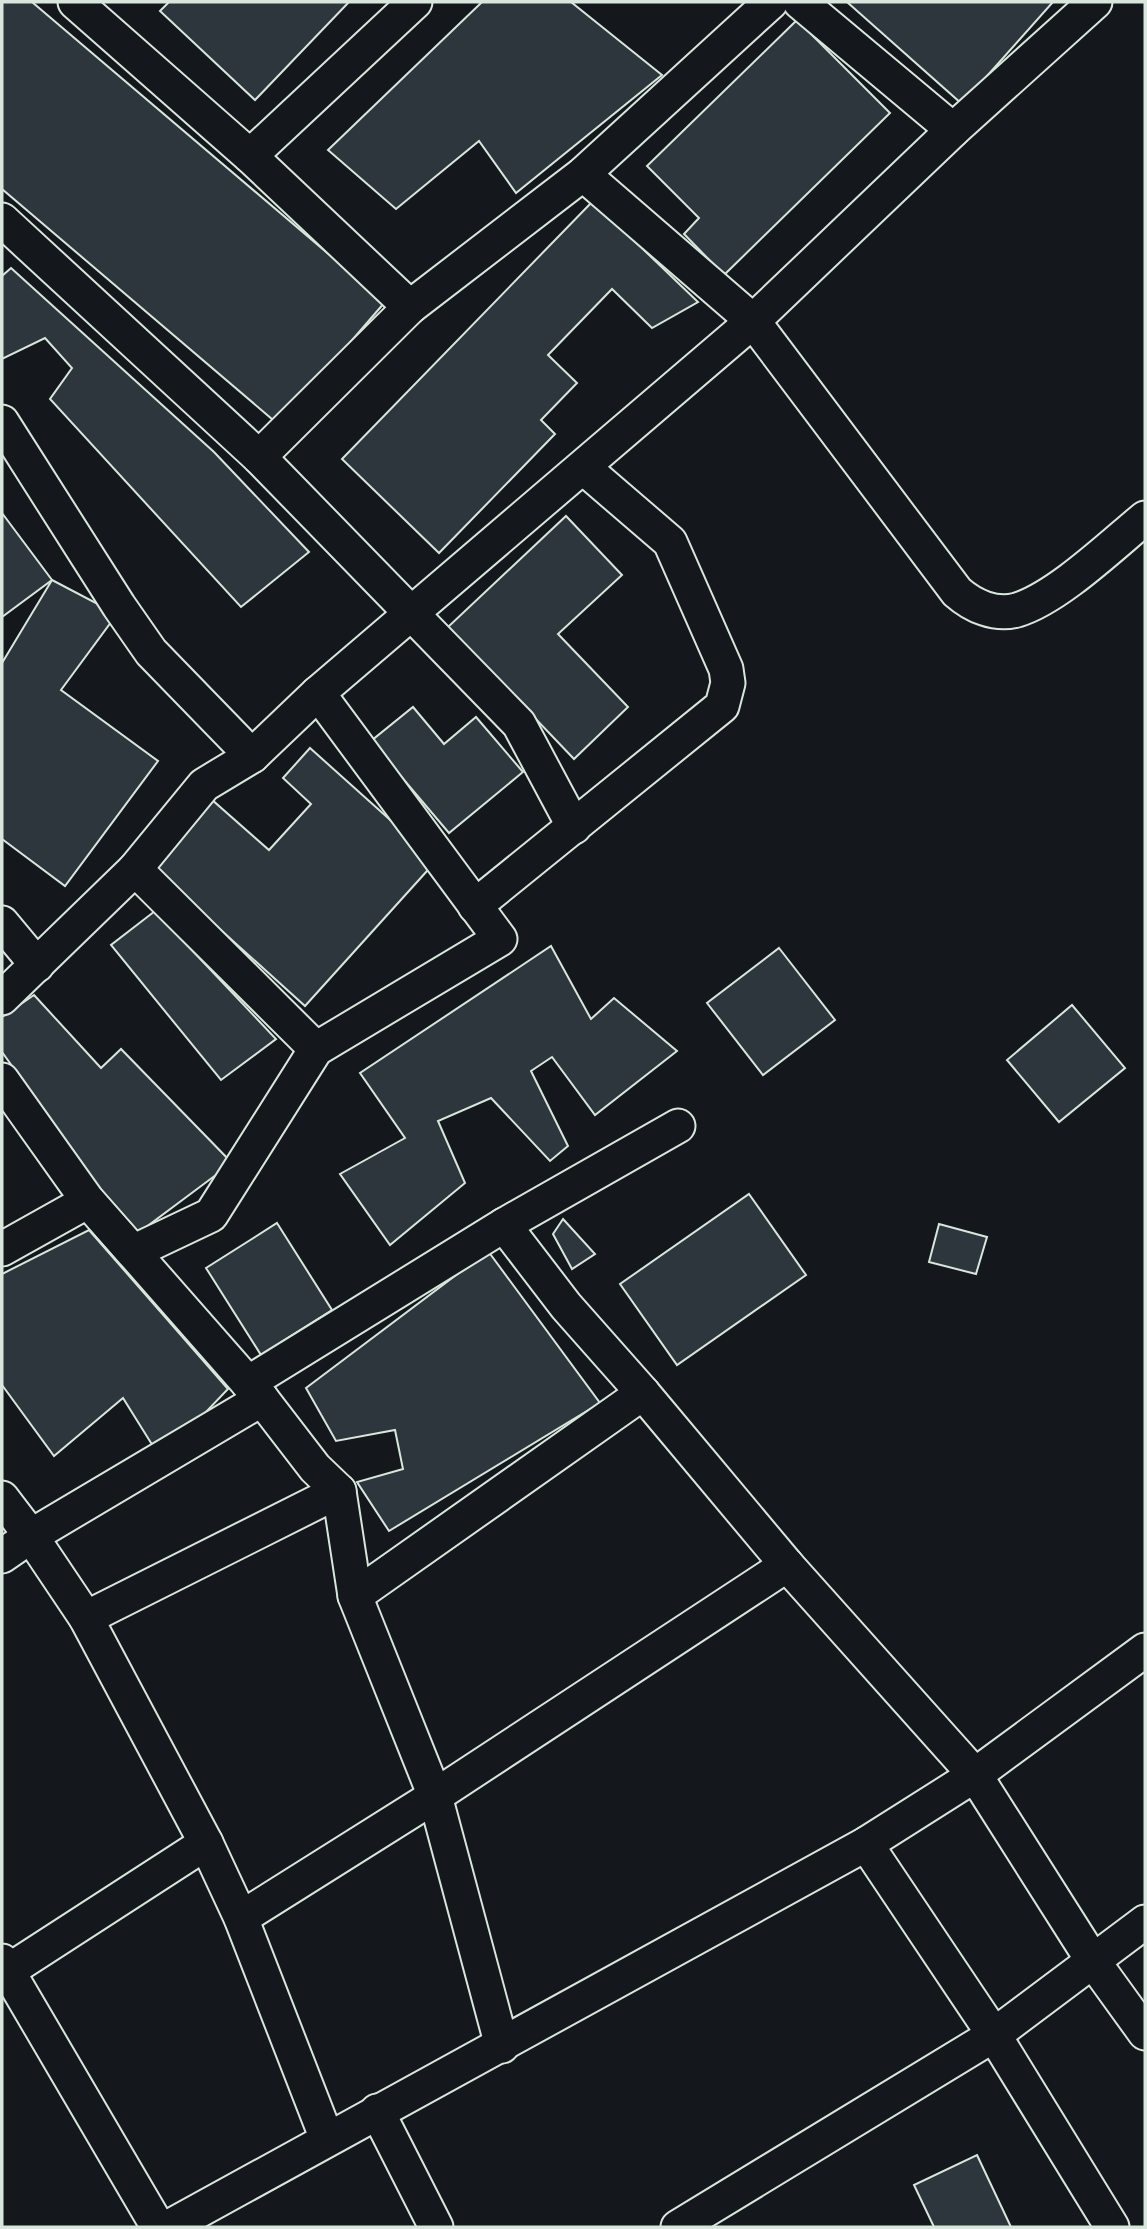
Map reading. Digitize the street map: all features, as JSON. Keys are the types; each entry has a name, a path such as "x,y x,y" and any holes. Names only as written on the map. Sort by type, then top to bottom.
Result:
{"street":[{"path":"250,156 415,2"},
{"path":"259,457 410,307 583,174 771,2"},
{"path":"800,2 953,130"},
{"path":"2,998 135,869 204,785 252,756 318,693 753,321 953,130 1095,2"},
{"path":"84,4 410,307"},
{"path":"583,174 753,321 957,592 972,605 990,610 1015,610 1050,595 1145,519"},
{"path":"2,220 259,457 519,724 574,827"},
{"path":"2,422 151,652 252,756"},
{"path":"475,906 722,706 728,683 726,669 670,541 584,468"},
{"path":"2,1080 88,1202 132,1252 211,1215 316,1049 500,939 318,693"},
{"path":"135,869 316,1049"},
{"path":"2,923 37,965"},
{"path":"2,1556 504,1225 677,1126"},
{"path":"7,1235 88,1202"},
{"path":"88,1202 255,1391 315,1468 339,1491 355,1596 435,1796 502,2046"},
{"path":"504,1225 566,1306 788,1565 975,1775 1093,1961 1145,2034"},
{"path":"355,1596 643,1393"},
{"path":"86,1618 339,1491"},
{"path":"2,1498 86,1618 206,1843 240,1918 327,2139"},
{"path":"240,1918 435,1796 788,1565"},
{"path":"169,2227 866,1844 975,1775 1145,1650"},
{"path":"158,2227 4,1969 206,1843"},
{"path":"866,1844 994,2035 1112,2227"},
{"path":"678,2227 994,2035 1145,1922"},
{"path":"377,2111 436,2227"}],"building":[{"path":"2,2 32,2 385,302 279,425 2,189"},
{"path":"169,2 349,2 255,100 160,11"},
{"path":"482,2 571,2 662,75 516,193 479,141 396,209 328,150"},
{"path":"847,2 1053,2 962,104"},
{"path":"797,20 890,113 724,275 684,234 699,218 647,166"},
{"path":"593,201 698,302 652,328 612,289 548,355 577,383 541,420 555,434 439,553 342,459"},
{"path":"11,268 214,452 309,552 241,607 50,399 72,368 45,338 2,359 2,276"},
{"path":"2,513 52,580 2,617"},
{"path":"566,516 622,575 558,634 628,707 574,759 448,627"},
{"path":"52,580 117,614 61,690 158,761 65,886 2,839 2,663"},
{"path":"413,707 444,744 476,717 523,772 449,833 371,741"},
{"path":"310,748 436,861 305,1006 150,866 211,799 269,850 311,804 283,778"},
{"path":"155,911 276,1039 221,1080 111,945"},
{"path":"551,946 591,1019 614,998 677,1051 595,1115 552,1057 531,1071 568,1146 550,1161 491,1098 438,1121 465,1183 390,1245 340,1174 405,1138 360,1073"},
{"path":"779,948 835,1020 763,1075 707,1003"},
{"path":"34,995 101,1068 121,1049 232,1163 134,1236 2,1052 2,1017"},
{"path":"1072,1005 1125,1068 1059,1122 1007,1060"},
{"path":"749,1194 806,1275 677,1365 620,1284"},
{"path":"563,1219 595,1254 572,1269 553,1234"},
{"path":"277,1223 332,1310 261,1355 206,1268"},
{"path":"939,1224 987,1237 976,1274 929,1262"},
{"path":"89,1230 228,1389 161,1459 123,1398 54,1456 2,1385 2,1274"},
{"path":"488,1251 600,1403 389,1531 357,1482 403,1469 395,1430 336,1441 306,1388"},
{"path":"977,2155 1011,2227 934,2227 914,2185"}]}
